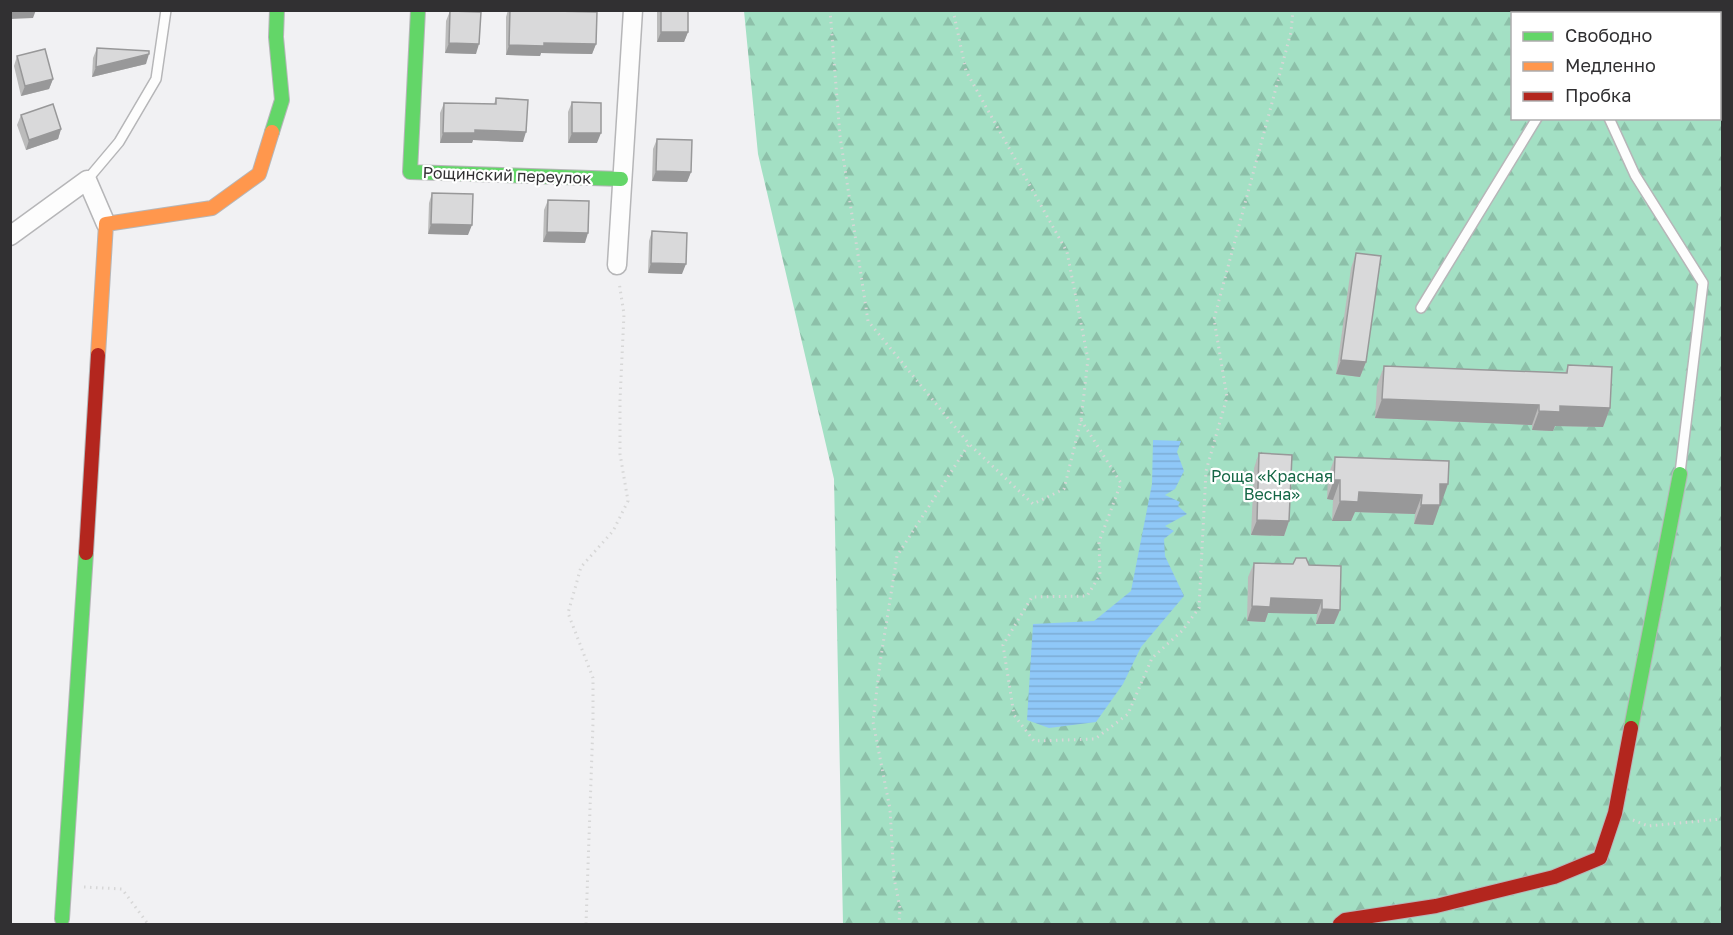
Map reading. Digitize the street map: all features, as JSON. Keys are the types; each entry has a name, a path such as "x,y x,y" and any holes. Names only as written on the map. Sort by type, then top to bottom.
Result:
{"street":[{"path":"106,224 212,208 260,174 282,100 276,36 277,10"},
{"name":"Рощинский переулок","path":"418,10 410,172 621,179"},
{"path":"617,265 633,10"},
{"path":"10,236 87,180 106,224 62,919"},
{"path":"1340,924 1345,920 1436,906 1554,877 1600,858 1615,813 1680,474"}],"lane":[{"path":"87,180 119,142 156,79 166,10"},
{"path":"1421,308 1536,120"},
{"path":"1610,120 1635,175 1703,283 1680,474"}],"path":[{"path":"830,10 840,136 868,321 969,444 1033,504 1064,489 1081,420 1088,359 1067,252 966,71 953,10"},
{"path":"1081,420 1121,483 1099,542 1100,575 1087,596 1032,597 1003,645 1014,715 1034,741 1095,739 1128,714 1152,658 1182,631 1199,608 1206,471 1227,397 1214,319 1291,32 1293,10"},
{"path":"586,924 593,678 568,613 582,567 613,531 628,501 620,454 624,314 617,265"},
{"path":"899,924 900,908 894,878 890,809 873,722 880,663 897,556 969,444"},
{"path":"1615,813 1648,826 1722,819"},
{"path":"65,886 122,889 148,924"}],"green space":[{"name":"Роща «Красная Весна»","path":"744,11 1722,11 1722,924 843,924 834,479 758,154"}],"water":[{"path":"1153,440 1181,441 1177,452 1184,471 1175,489 1165,495 1180,502 1178,506 1187,514 1165,526 1174,531 1164,539 1165,556 1184,596 1141,647 1123,684 1096,722 1049,728 1027,720 1033,624 1094,621 1131,591 1152,484"}],"building":[{"path":"510,10 597,12 596,44 509,45"},
{"path":"661,10 688,10 688,32 661,32"},
{"path":"450,11 481,12 479,44 449,43"},
{"path":"97,48 149,51 149,54 96,67"},
{"path":"45,49 53,79 25,86 17,56"},
{"path":"496,98 528,100 526,132 475,130 475,133 443,133 444,103 496,104"},
{"path":"572,102 601,103 601,133 572,133"},
{"path":"53,104 61,129 29,140 21,115"},
{"path":"657,139 692,140 691,172 656,171"},
{"path":"432,193 473,194 472,225 431,224"},
{"path":"548,200 589,201 588,233 547,232"},
{"path":"652,231 687,233 686,264 651,263"},
{"path":"1356,253 1381,256 1366,362 1341,360"},
{"path":"1568,365 1612,367 1610,408 1560,406 1560,412 1539,411 1539,405 1382,399 1384,366 1567,373"},
{"path":"1259,453 1292,455 1289,521 1257,520"},
{"path":"1335,457 1449,461 1448,484 1440,484 1440,505 1421,505 1422,495 1359,492 1358,502 1340,501 1340,480 1334,480"},
{"path":"1296,558 1306,558 1309,565 1341,566 1340,610 1322,609 1322,600 1271,598 1270,607 1252,606 1254,563 1293,564"}],"traffic: fast":[{"path":"272,132 282,100 276,37 277,10"},
{"path":"418,10 410,172 621,179"},
{"path":"1631,728 1680,474"},
{"path":"62,919 86,553"}],"traffic: slow":[{"path":"98,355 106,224 212,208 259,174 272,132"}],"traffic: jam":[{"path":"86,553 98,355"},
{"path":"1340,924 1345,920 1436,906 1554,877 1600,858 1615,813 1631,728"}]}
